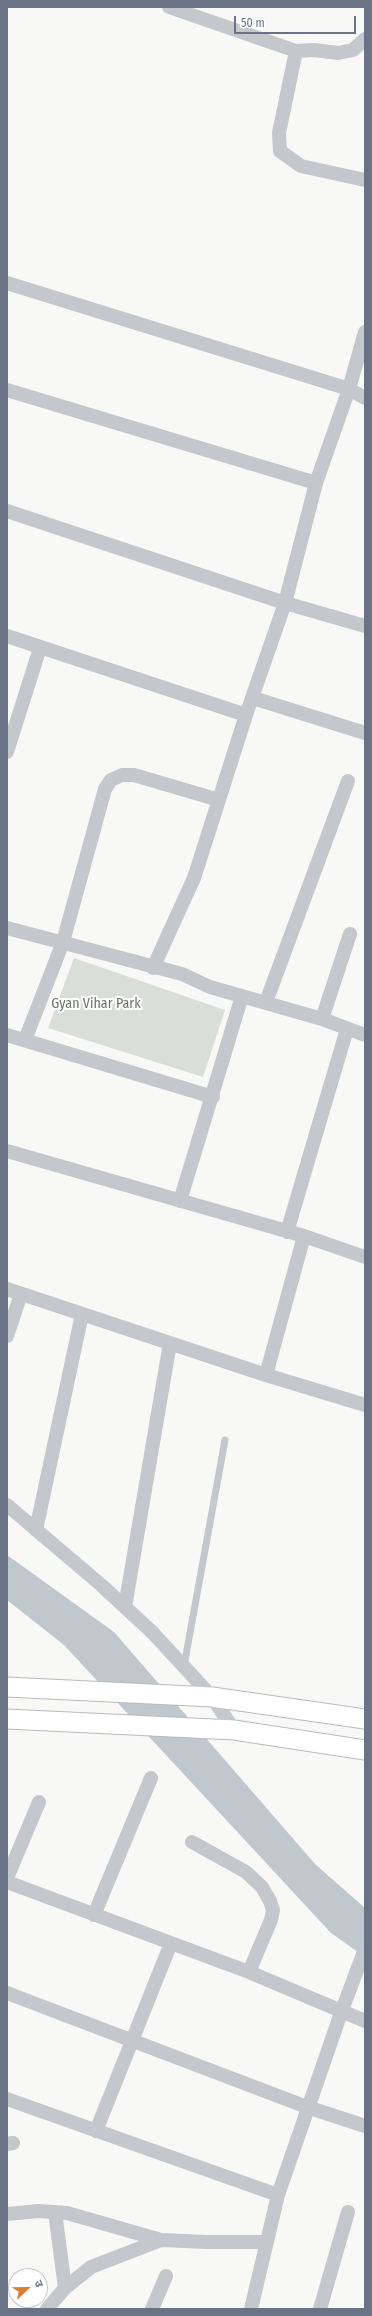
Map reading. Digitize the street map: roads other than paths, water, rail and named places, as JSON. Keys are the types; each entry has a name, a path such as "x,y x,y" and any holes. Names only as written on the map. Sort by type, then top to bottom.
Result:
{"street":[{"path":"170,7 296,51 314,50 338,53 353,50 365,39"},
{"path":"296,51 278,133 280,151 301,166 365,180"},
{"path":"7,283 349,389 365,398"},
{"path":"153,968 194,878 246,715 285,603 316,483 349,389 365,332"},
{"path":"7,390 316,483"},
{"path":"7,511 285,603 365,625"},
{"path":"7,636 246,715"},
{"path":"7,752 40,648"},
{"path":"253,698 365,733"},
{"path":"25,1040 62,942 105,789 111,780 122,775 134,775 219,800"},
{"path":"266,1002 348,781"},
{"path":"7,928 153,968 182,974 210,987 322,1019 365,1035"},
{"path":"322,1019 350,934"},
{"path":"180,1201 213,1097 242,996"},
{"path":"287,1232 347,1029"},
{"path":"7,1035 213,1097"},
{"path":"7,1151 304,1236 365,1257"},
{"path":"266,1375 304,1236"},
{"path":"7,1289 266,1375 365,1405"},
{"path":"7,1336 21,1294"},
{"path":"36,1530 82,1314"},
{"path":"125,1607 170,1343"},
{"path":"7,1505 152,1632 212,1696 226,1730"},
{"path":"7,1687 212,1696 365,1718"},
{"path":"7,1719 226,1730 365,1750"},
{"path":"94,1915 151,1778"},
{"path":"7,1878 39,1802"},
{"path":"192,1842 246,1872 262,1887 270,1900 273,1910 271,1920 249,1972"},
{"path":"7,1882 249,1972 365,2021"},
{"path":"96,2131 171,1943"},
{"path":"251,2309 278,2195 307,2108 365,1949"},
{"path":"7,1993 307,2108 365,2126"},
{"path":"7,2099 278,2195"},
{"path":"55,2212 65,2288"},
{"path":"320,2309 348,2212"},
{"path":"7,2214 66,2213 161,2240 266,2242"},
{"path":"47,2309 65,2288 92,2267 161,2240"},
{"path":"152,2309 166,2276"}],"lane":[{"path":"184,1667 225,1440"}],"park label":[{"name":"Gyan Vihar Park","path":"96,1004"}]}
